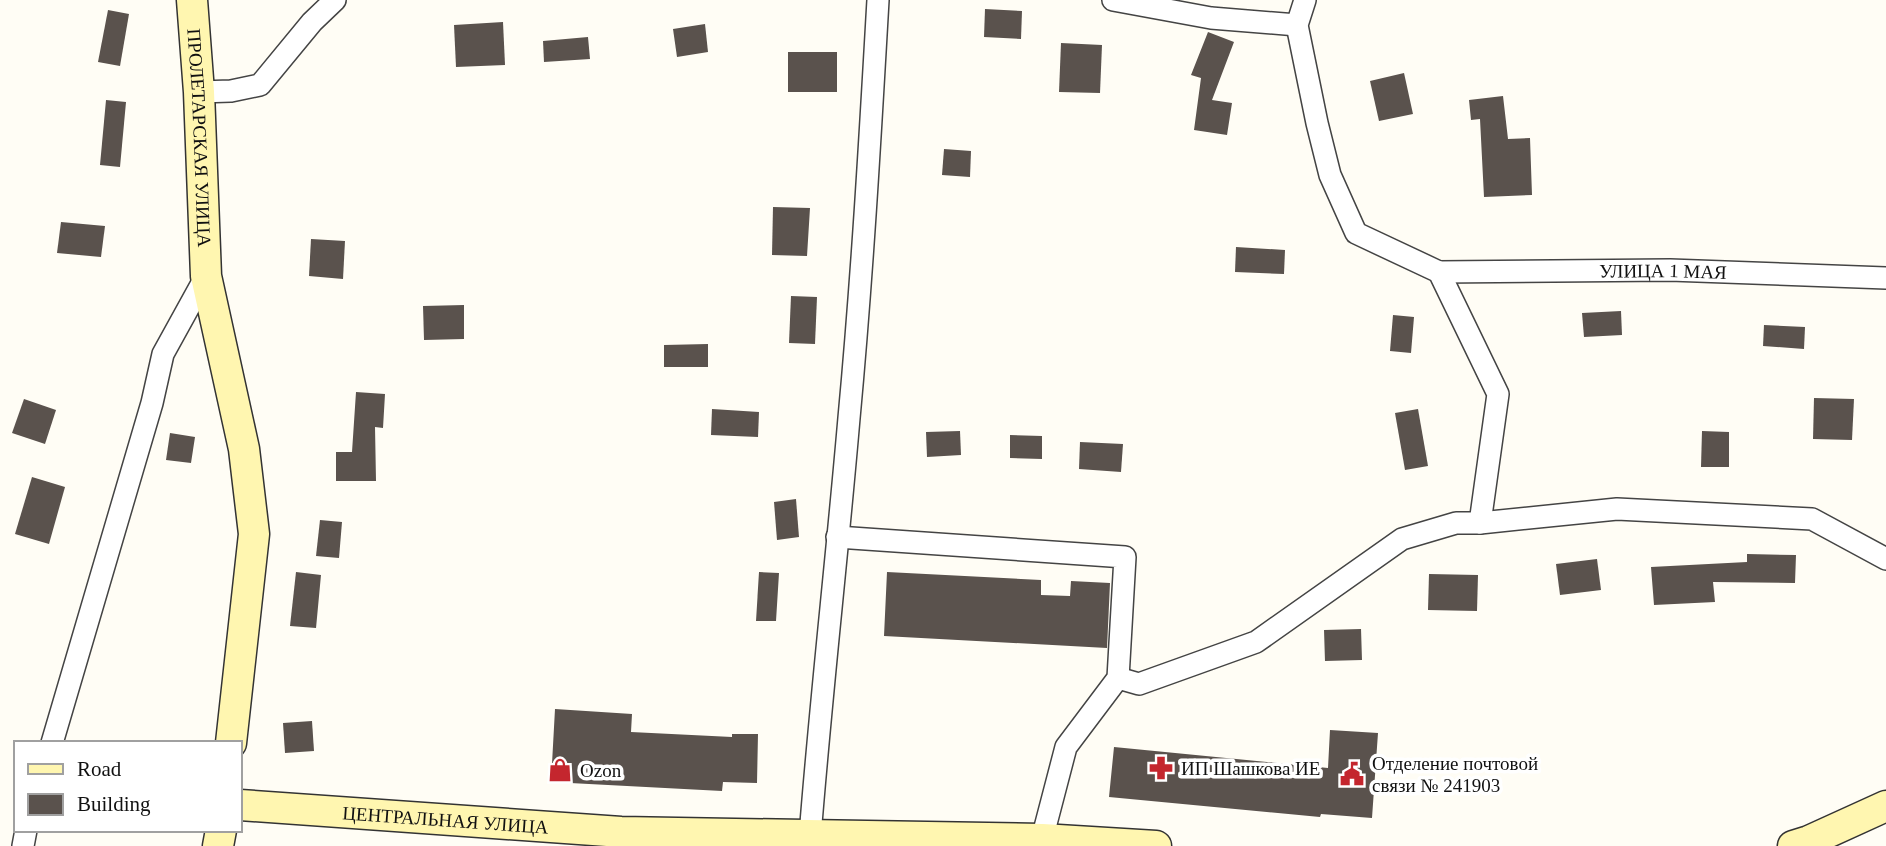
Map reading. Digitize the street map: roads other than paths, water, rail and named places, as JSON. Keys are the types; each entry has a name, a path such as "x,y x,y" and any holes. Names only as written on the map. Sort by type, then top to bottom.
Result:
{"street":[{"name":"ПРОЛЕТАРСКАЯ УЛИЦА","path":"192,0 199,92 206,276"},
{"path":"199,92 231,91 260,85 312,22 335,0"},
{"path":"810,836 866,215 878,0"},
{"path":"1114,0 1211,18 1297,25"},
{"path":"1305,0 1297,25 1317,123 1330,175 1356,233 1439,272 1498,394 1480,523"},
{"name":"УЛИЦА 1 МАЯ","path":"1439,272 1670,270 1886,278"},
{"path":"53,741 152,403 163,354 206,276"},
{"path":"206,276 244,449 254,534 231,741"},
{"path":"1118,678 1139,684 1256,642 1402,539 1456,523 1617,509 1812,519 1886,559"},
{"path":"837,537 1125,557 1118,678 1066,747 1042,839"},
{"name":"ЦЕНТРАЛЬНАЯ УЛИЦА","path":"242,806 621,832 1042,839 1156,846"},
{"path":"1793,846 1886,806"}],"place":[{"name":"ИП Шашкова ИЕ","path":"1161,768"},
{"name":"Ozon","path":"560,770"},
{"name":"Отделение почтовой связи № 241903","path":"1352,774"}]}
